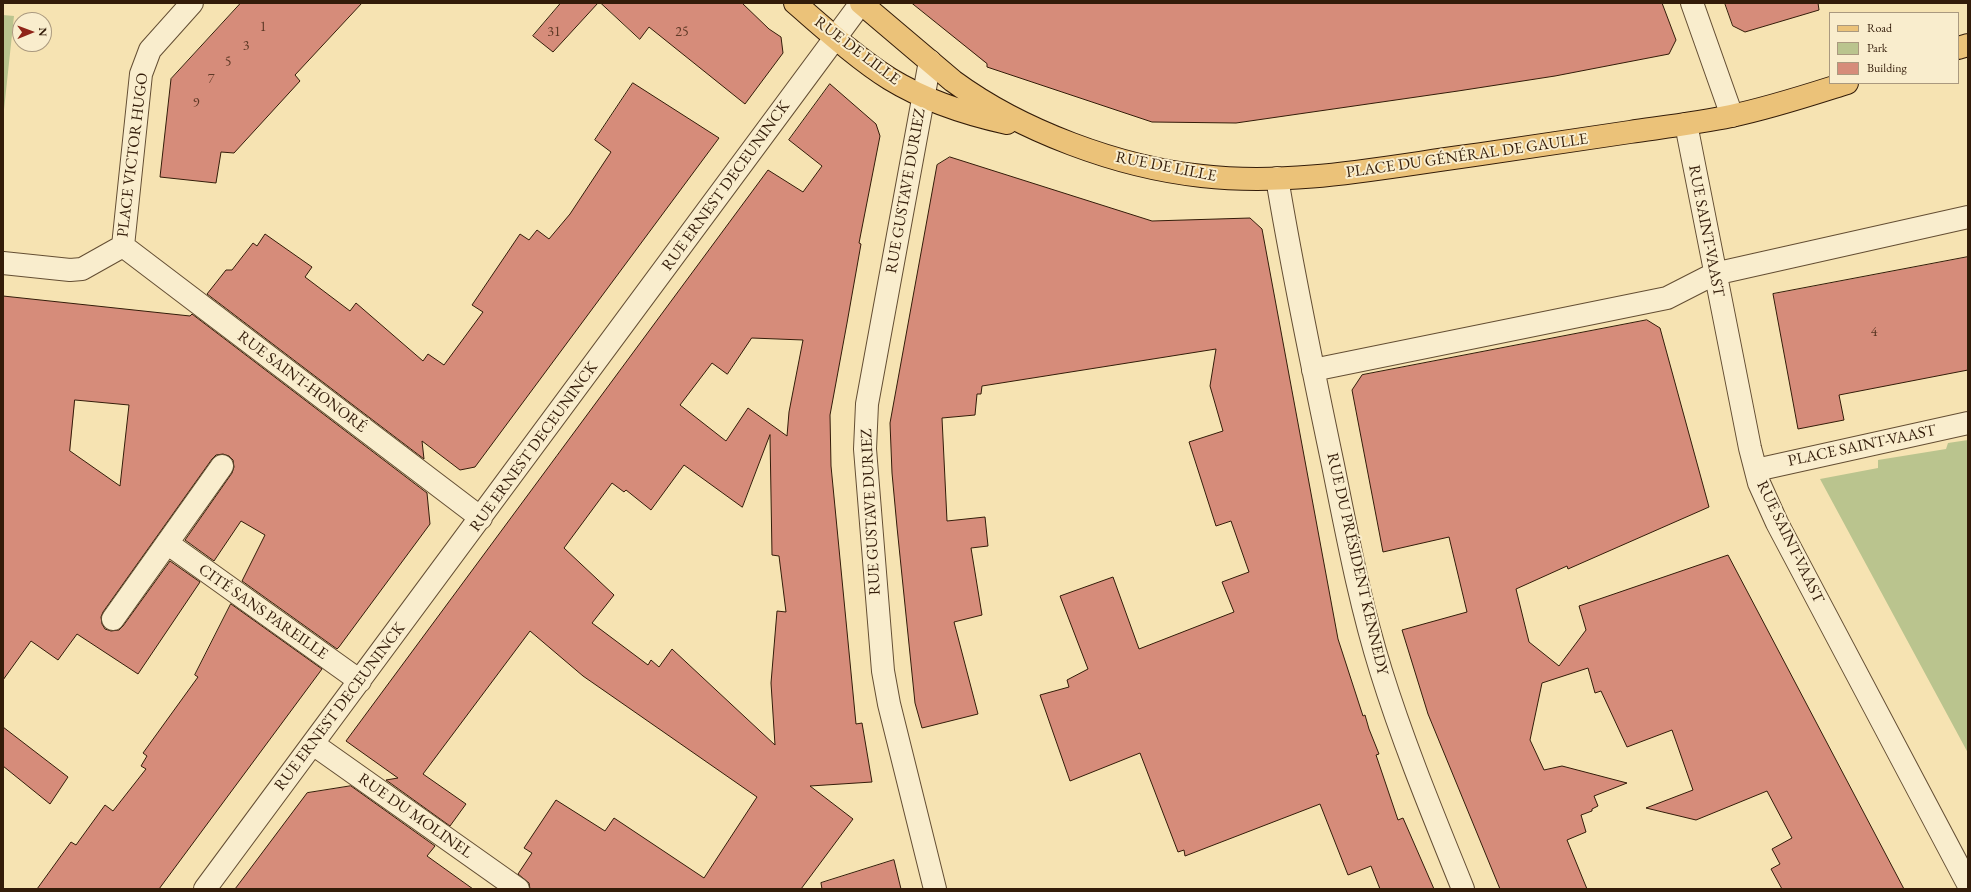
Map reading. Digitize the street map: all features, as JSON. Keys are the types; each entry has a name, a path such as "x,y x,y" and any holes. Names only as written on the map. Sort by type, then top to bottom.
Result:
{"main road":[{"name":"RUE DE LILLE","path":"795,3 890,79 923,96 974,115 1036,129 1100,153 1163,169 1201,176 1277,178"},
{"name":"RUE DE LILLE","path":"861,3 968,92 1036,129"},
{"name":"PLACE DU GÉNÉRAL DE GAULLE","path":"1277,178 1336,174 1686,124 1732,116 1789,101 1844,84"}],"street":[{"name":"PLACE VICTOR HUGO","path":"3,263 70,270 82,269 123,246 140,74 150,50 192,3"},
{"name":"RUE ERNEST DECEUNINCK","path":"205,889 861,3"},
{"path":"1692,3 1732,116"},
{"name":"RUE GUSTAVE DURIEZ","path":"930,61 867,404 865,450 883,671 890,711 935,889"},
{"name":"RUE SAINT-VAAST","path":"1686,124 1714,274 1759,483 1778,523 1968,884"},
{"path":"1277,178 1314,370 1667,298 1714,274 1968,217"},
{"name":"RUE SAINT-HONORÉ","path":"123,246 481,518"},
{"name":"RUE DU PRÉSIDENT KENNEDY","path":"1314,370 1357,579 1380,670 1417,777 1463,889"},
{"name":"PLACE SAINT-VAAST","path":"1756,470 1968,423"},
{"path":"113,619 222,466"},
{"name":"CITÉ SANS PAREILLE","path":"167,543 360,680"},
{"name":"RUE DU MOLINEL","path":"313,744 518,889"}],"green space":[{"path":"3,15 12,16 12,35 3,119"},
{"path":"1968,440 1968,753 1820,479 1878,468 1878,460 1946,449 1948,443"}],"building":[{"path":"241,3 362,3 295,75 300,81 234,153 221,152 216,183 160,177 171,79"},
{"path":"561,3 598,3 553,52 533,36"},
{"path":"601,3 742,3 769,29 781,37 783,53 745,104 649,27 640,39"},
{"path":"912,3 1662,3 1676,40 1669,54 1555,76 1236,123 1152,122 987,67 987,64"},
{"path":"1725,3 1818,3 1819,10 1745,32 1733,26"},
{"path":"633,83 719,138 475,467 460,470 422,441 424,459 207,294 226,270 232,270 253,243 257,246 265,234 312,267 305,277 350,311 356,303 423,361 428,354 444,365 483,312 472,305 520,234 529,240 537,230 549,239 570,214 611,152 595,140"},
{"path":"830,84 876,124 880,136 859,243 861,244 830,415 831,466 856,724 862,723 872,782 810,786 853,819 801,889 530,889 529,883 518,874 532,853 524,848 556,800 605,831 614,818 704,878 757,797 583,676 530,631 423,774 466,804 450,826 386,780 398,778 346,741 768,170 803,192 822,166 789,140","holes":["752,338 803,340 789,412 787,436 748,408 726,441 680,405 712,363 727,374","770,435 772,555 779,556 786,612 777,611 771,683 775,745 672,649 659,667 651,660 648,665 592,623 614,595 564,548 612,483 624,492 626,490 651,510 684,465 742,507"]},
{"path":"950,157 1152,221 1250,218 1262,229 1338,639 1363,716 1365,715 1379,754 1376,755 1398,820 1403,818 1434,889 1380,889 1371,866 1348,875 1320,804 1185,856 1184,850 1178,852 1140,753 1070,781 1040,695 1069,687 1067,680 1088,669 1060,596 1113,577 1139,649 1234,612 1222,582 1249,572 1231,521 1216,526 1189,442 1223,431 1210,386 1216,349 982,386 981,394 977,394 975,415 942,418 947,521 985,517 988,546 971,548 982,615 954,622 978,714 922,728 915,703 892,473 890,423 937,165"},
{"path":"1968,257 1968,370 1839,395 1844,420 1798,429 1773,294"},
{"path":"3,296 190,316 192,314 427,493 430,524 337,649 242,581 265,535 241,521 214,561 185,540 232,473 234,467 233,460 229,456 223,454 216,455 103,612 101,617 102,624 105,629 111,631 119,630 170,561 200,582 138,674 77,634 58,660 31,641 3,680","holes":["75,400 129,405 120,486 70,451"]},
{"path":"1647,320 1660,328 1709,507 1568,569 1567,566 1516,589 1529,642 1559,666 1586,630 1579,606 1728,555 1904,889 1782,889 1771,869 1780,864 1772,849 1792,838 1767,791 1696,820 1646,808 1693,790 1672,730 1627,747 1601,691 1595,693 1588,668 1542,683 1530,740 1544,770 1562,766 1627,783 1594,796 1598,806 1592,809 1592,811 1581,815 1586,832 1567,840 1587,889 1500,889 1428,714 1402,630 1467,612 1449,537 1383,552 1352,390 1362,375"},
{"path":"231,604 322,669 159,889 37,889 71,842 76,845 105,805 113,811 146,769 141,766 147,756 143,753 198,677 195,675"},
{"path":"3,727 68,777 50,804 3,766"},
{"path":"351,786 435,846 427,856 473,889 235,889 307,793"},
{"path":"894,860 901,889 822,889 821,883"}]}
